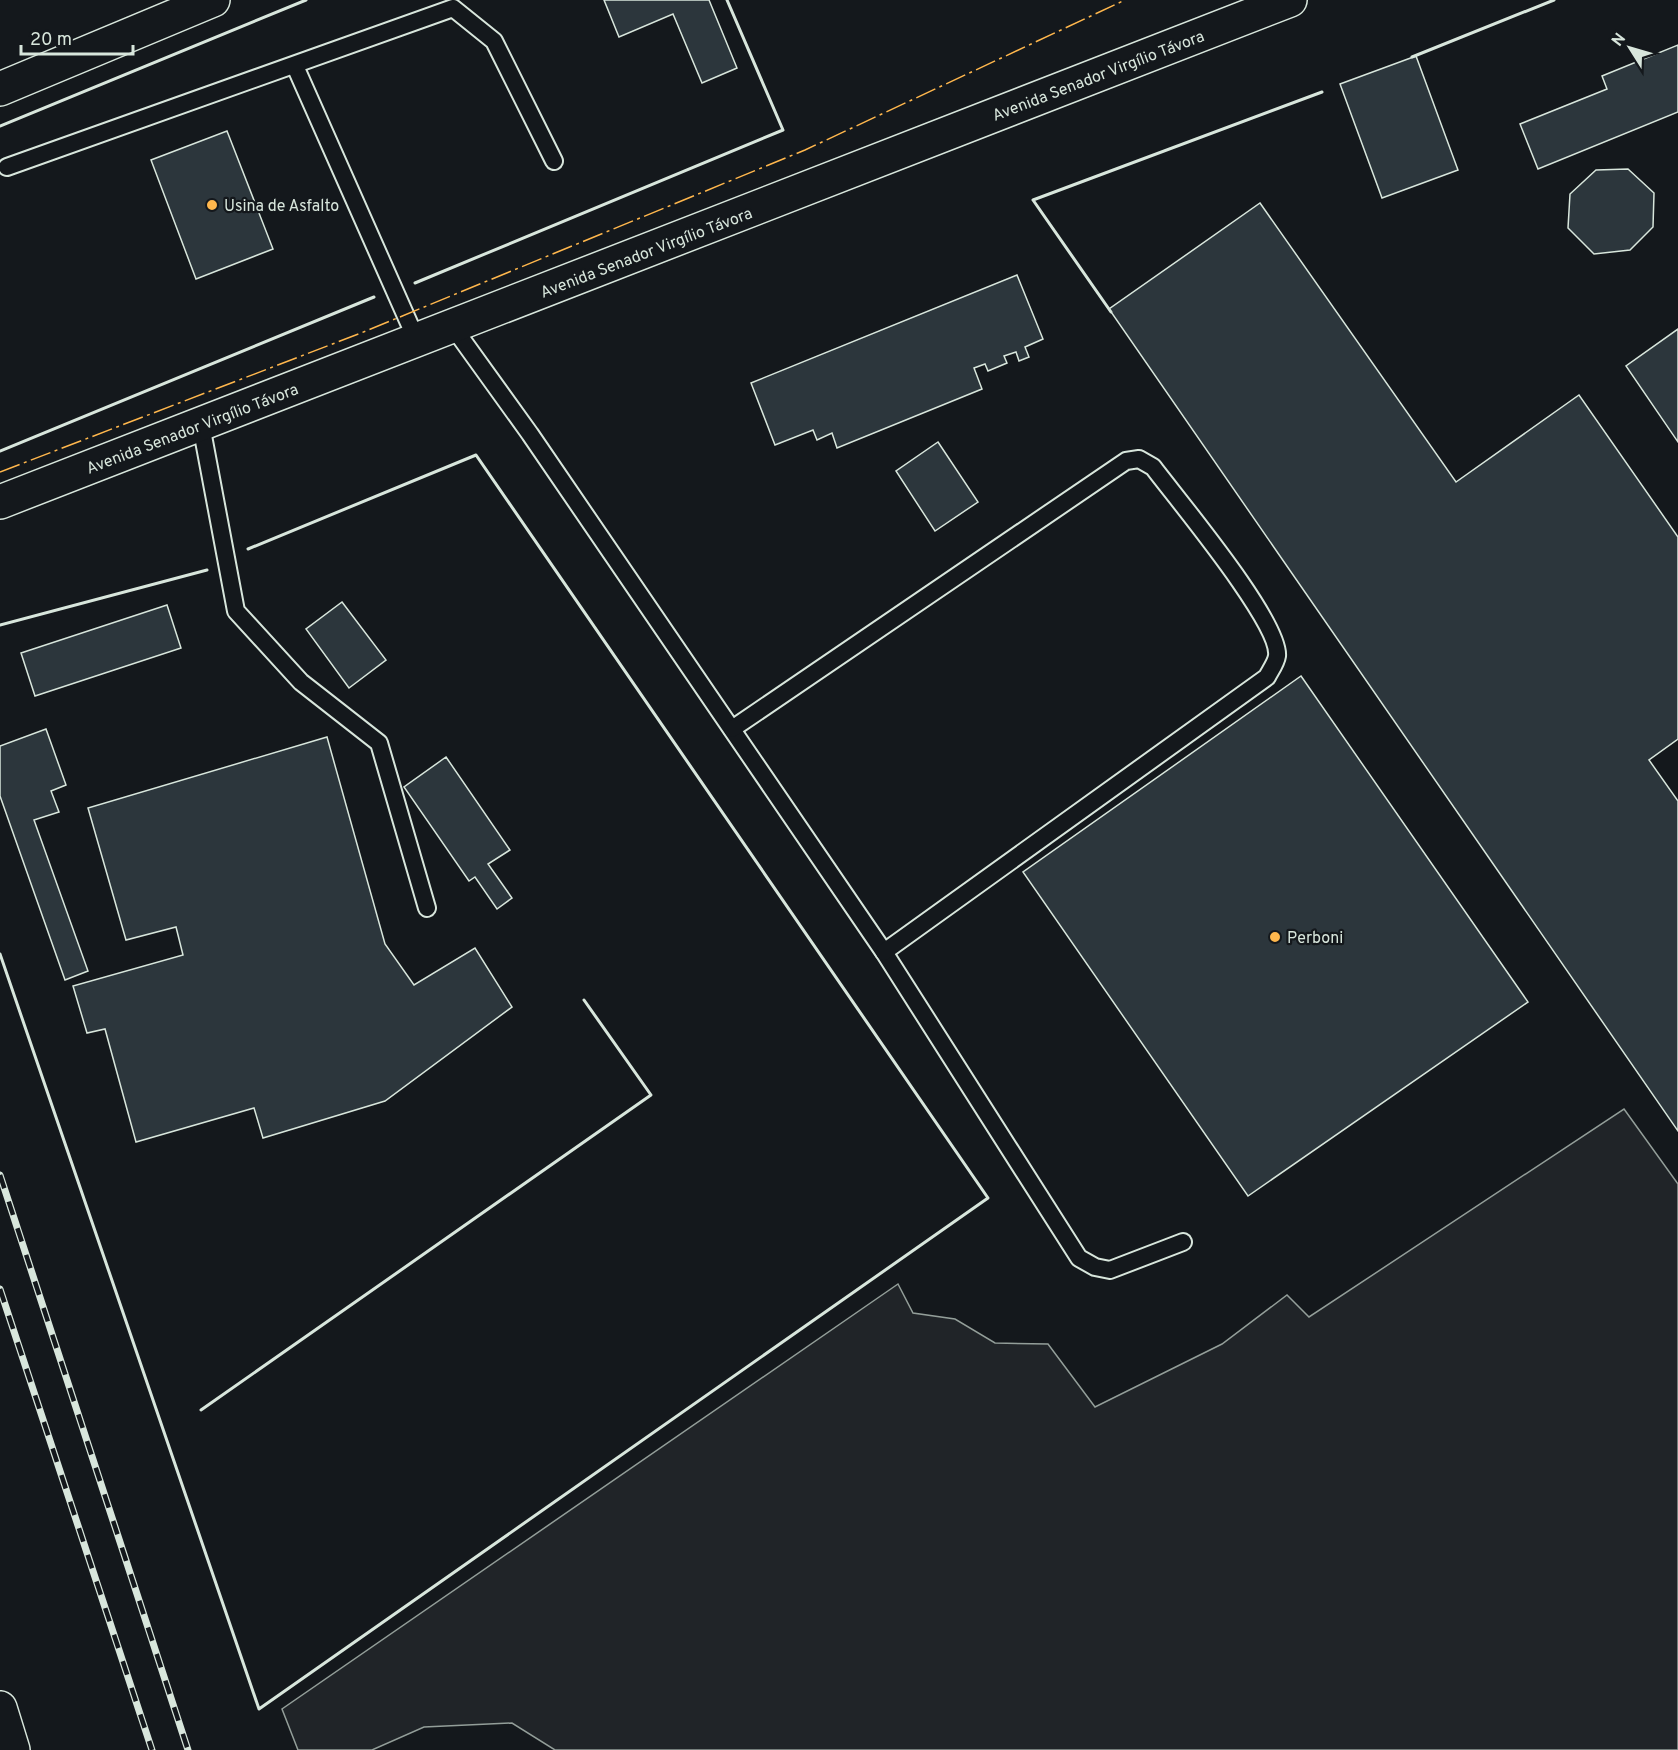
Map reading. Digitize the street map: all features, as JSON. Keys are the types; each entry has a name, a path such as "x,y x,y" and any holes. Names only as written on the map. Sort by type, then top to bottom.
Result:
{"street":[{"path":"0,89 213,0"},
{"name":"Avenida Senador Virgílio Távora","path":"0,502 1290,0"},
{"path":"0,1708 13,1750"}],"lane":[{"path":"7,167 453,8 494,41 554,161"},
{"path":"295,66 417,341"},
{"path":"453,327 530,434 885,951 1079,1258 1095,1267 1110,1270 1183,1242"},
{"path":"201,425 236,611 301,682 379,743 427,908"},
{"path":"732,729 1126,461 1139,459 1153,467 1253,601 1272,633 1277,656 1267,677 885,951"}],"shaded area":[{"path":"1624,1109 1678,1184 1678,1750 555,1750 512,1723 424,1727 372,1750 298,1750 282,1709 898,1284 913,1313 955,1319 995,1343 1048,1344 1095,1407 1222,1344 1287,1295 1309,1317"}],"building":[{"path":"604,0 709,0 737,68 702,83 673,14 619,37"},
{"path":"1678,45 1678,112 1538,169 1520,124 1607,89 1602,76"},
{"path":"1416,56 1458,170 1382,198 1340,84"},
{"name":"Usina de Asfalto","path":"227,131 273,249 196,279 151,160"},
{"path":"1628,169 1654,193 1653,227 1630,250 1594,254 1568,228 1570,194 1596,170"},
{"path":"1260,203 1456,482 1579,395 1678,537 1678,739 1649,760 1678,801 1678,1131 1109,309"},
{"path":"1017,275 1043,339 1025,347 1029,357 1019,361 1016,352 1004,356 1007,363 988,371 985,364 974,368 982,389 837,448 832,433 817,440 813,430 775,445 751,383"},
{"path":"1678,329 1678,442 1626,366"},
{"path":"938,442 978,502 935,531 896,471"},
{"path":"342,602 386,660 349,688 306,629"},
{"path":"167,605 181,648 35,696 21,653"},
{"name":"Perboni","path":"1301,676 1528,1002 1248,1196 1023,872"},
{"path":"46,729 66,785 51,791 59,812 34,820 88,971 65,980 0,796 0,746"},
{"path":"327,737 385,944 414,985 475,948 512,1007 385,1101 263,1138 254,1108 136,1142 105,1029 87,1033 73,986 183,955 176,927 126,940 88,808"},
{"path":"446,757 510,850 488,864 512,898 497,909 475,877 469,881 404,787"}],"railway":[{"path":"0,1175 188,1750"},
{"path":"0,1289 152,1750"}],"wall":[{"path":"0,126 306,0"},
{"path":"415,283 783,130 727,0"},
{"path":"1412,57 1554,0"},
{"path":"1111,312 1033,200 1322,92"},
{"path":"0,451 374,297"},
{"path":"0,954 259,1709 988,1198 476,455 248,549"},
{"path":"0,625 207,570"},
{"path":"201,1410 651,1095 584,1000"}],"power":[{"path":"0,472 361,333 805,150 1125,0"}],"place":[{"name":"Usina de Asfalto","path":"212,205"},
{"name":"Perboni","path":"1275,937"}]}
